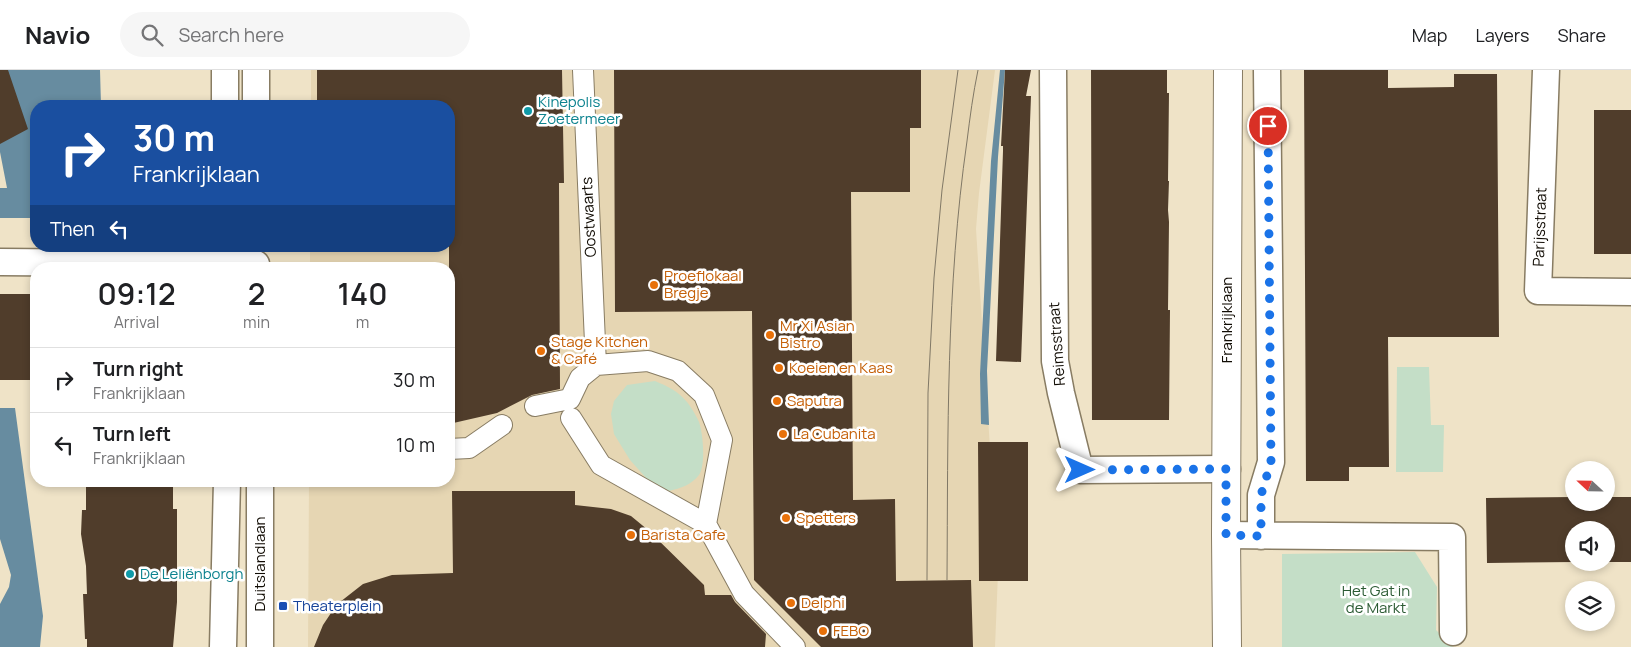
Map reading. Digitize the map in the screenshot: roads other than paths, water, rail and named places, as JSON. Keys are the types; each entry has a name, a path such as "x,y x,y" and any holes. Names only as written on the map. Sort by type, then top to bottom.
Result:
{"street":[{"path":"225,70 225,100"},
{"path":"256,70 256,100"},
{"name":"Oostwaarts","path":"583,70 596,364"},
{"name":"Reimsstraat","path":"1053,70 1055,362 1060,393 1080,470 1226,469"},
{"name":"Frankrijklaan","path":"1227,647 1228,70"},
{"path":"1261,536 1261,495 1271,462 1267,70"},
{"name":"Parijsstraat","path":"1546,70 1538,291 1631,292"},
{"path":"0,262 256,260"},
{"path":"535,406 570,399 580,378 596,364 648,361 678,371 704,395 722,440 706,524"},
{"path":"571,418 601,465 706,524 744,594 795,647"},
{"path":"455,449 469,448 502,425"},
{"path":"223,647 227,487"},
{"name":"Duitslandlaan","path":"260,487 260,647"},
{"path":"1226,535 1452,537 1453,632"}],"water":[{"path":"0,70 100,70 101,100 30,100 30,218 0,218 0,188 7,188 0,152"},
{"path":"1000,70 1005,70 998,157 987,371 989,425 981,424 980,374 991,161"},
{"path":"0,408 15,408 43,616 40,647 0,647 0,604 9,587 11,575 0,539"}],"tram line":[{"path":"927,580 928,393 934,278 942,190 958,70"},
{"path":"947,580 949,360 955,251 970,114 978,70"}],"place":[{"name":"Kinepolis Zoetermeer","path":"528,111"},
{"name":"Proeflokaal Bregje","path":"654,285"},
{"name":"Mr Xi Asian Bistro","path":"770,335"},
{"name":"Stage Kitchen & Café","path":"541,351"},
{"name":"Koeien en Kaas","path":"779,368"},
{"name":"Saputra","path":"777,401"},
{"name":"La Cubanita","path":"783,434"},
{"name":"Spetters","path":"786,518"},
{"name":"Barista Cafe","path":"631,535"},
{"name":"De Leliënborgh","path":"130,574"},
{"name":"Delphi","path":"791,603"},
{"name":"Theaterplein","path":"283,606"},
{"name":"FEBO","path":"823,631"}],"park label":[{"name":"Het Gat in de Markt","path":"1376,600"}]}
